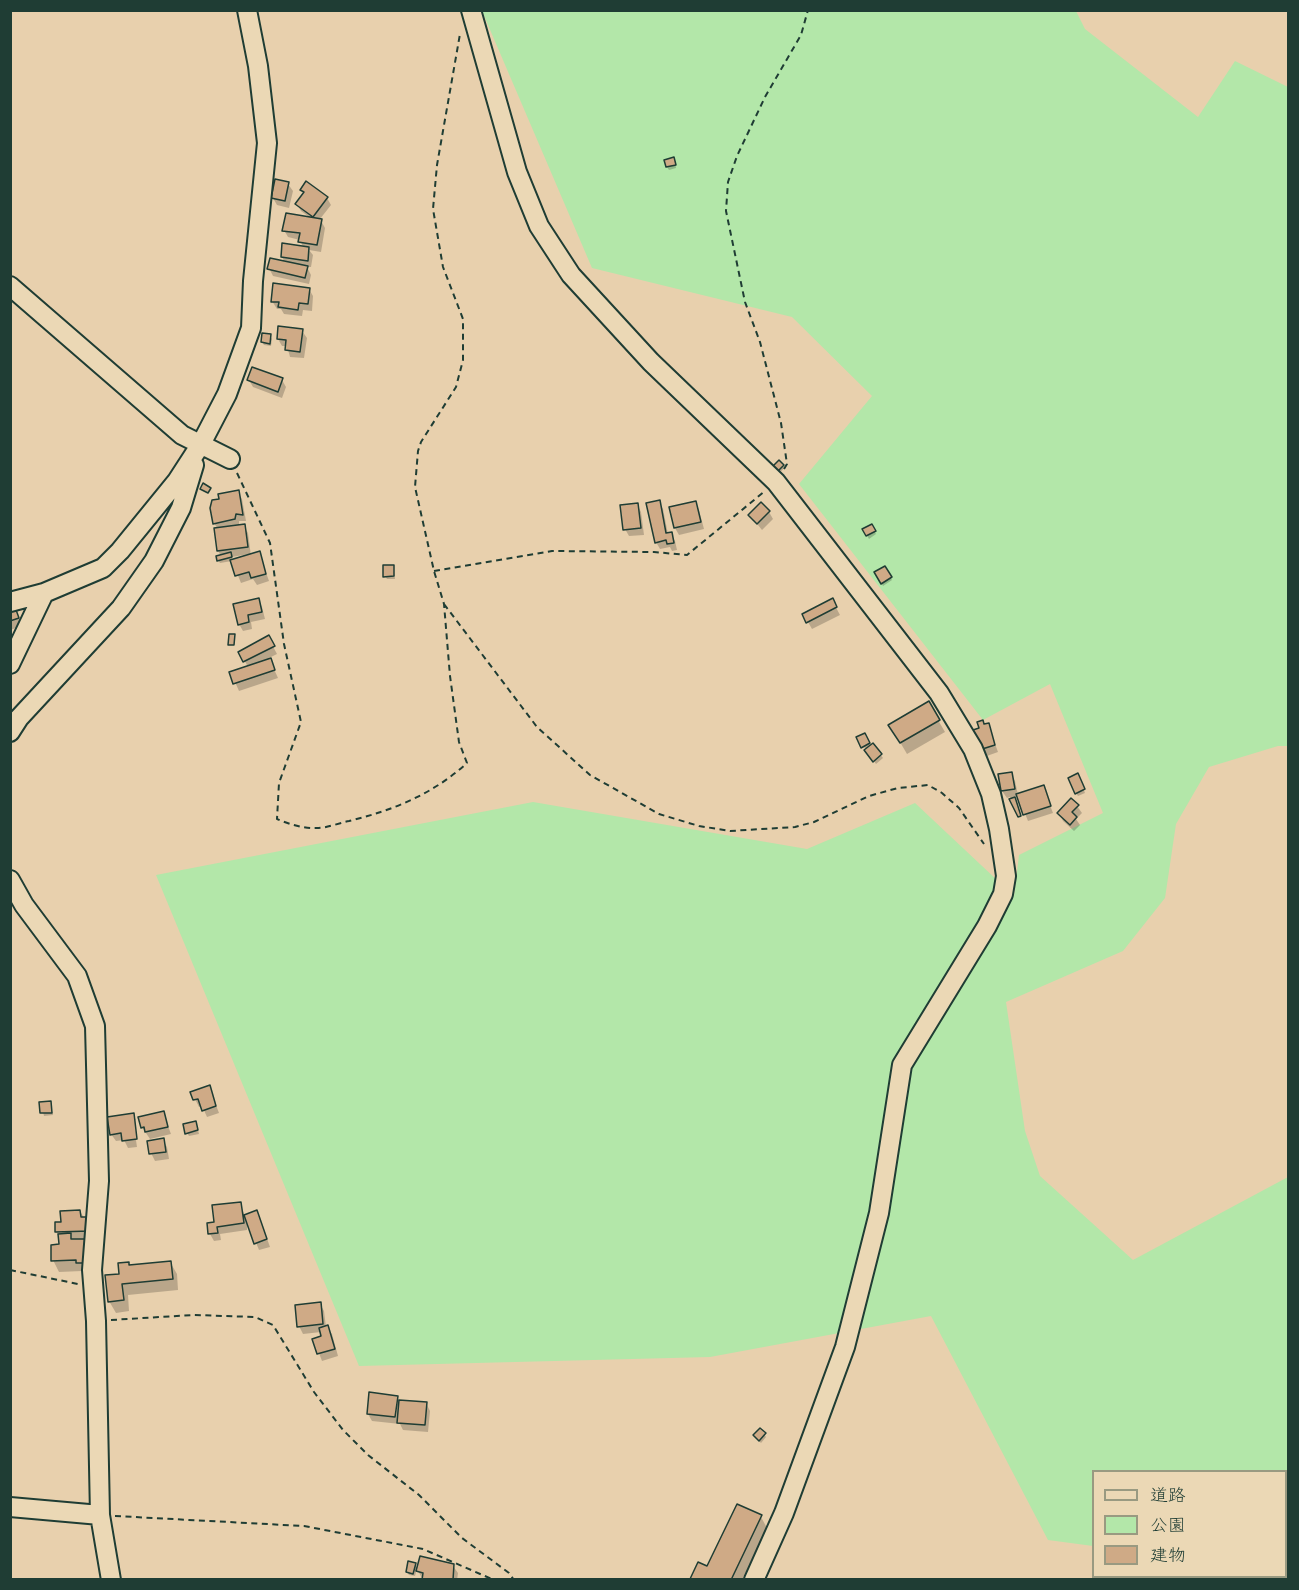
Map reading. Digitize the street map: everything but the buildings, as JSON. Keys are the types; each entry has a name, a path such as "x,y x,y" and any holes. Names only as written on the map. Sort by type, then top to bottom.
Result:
{"street":[{"path":"10,602 44,592 102,568 120,551 177,481 201,444 227,394 250,328 267,143 258,66 247,10"},
{"path":"471,10 517,172 539,226 564,265 651,362 776,482 939,693 973,749 991,794 999,829 1006,876 1003,894 987,926 903,1065 879,1213 845,1347 784,1513 754,1580"},
{"path":"10,286 182,435 230,459"},
{"path":"10,732 19,718 121,608 154,561 181,508 201,444"},
{"path":"10,664 44,592"},
{"path":"10,880 24,905 77,976 95,1026 99,1181 92,1270 96,1321 100,1515 111,1580"},
{"path":"10,1507 100,1515"}],"path":[{"path":"434,571 552,551 654,552 687,555 776,482 787,464 781,423 760,342 745,302 726,211 728,182 736,156 765,97 801,35 808,10"},
{"path":"230,459 270,543 284,644 301,722 279,783 277,819 289,824 317,828 382,813 419,798 454,775 467,763 459,742 450,676 444,604 415,487 421,442 456,387 463,360 463,319 443,267 433,208 436,165 461,33"},
{"path":"444,604 537,727 590,775 659,814 699,826 730,831 795,827 814,822 869,796 898,788 928,785 942,793 959,808 986,847"},
{"path":"10,1269 94,1288"},
{"path":"96,1321 194,1315 255,1317 273,1325 314,1392 343,1430 462,1538 509,1573 514,1580"},
{"path":"100,1515 304,1526 423,1549 494,1580"}],"green space":[{"path":"482,11 1076,11 1085,29 1198,117 1235,61 1288,87 1288,746 1278,746 1209,767 1176,824 1165,898 1123,951 1006,1002 1025,1131 1040,1176 1133,1260 1288,1177 1288,1562 1287,1470 1092,1470 1092,1546 1048,1540 931,1316 710,1357 359,1366 156,875 533,802 807,849 915,803 1014,896 1019,855 1103,813 1050,684 983,720 799,484 872,396 792,317 592,268"}]}
